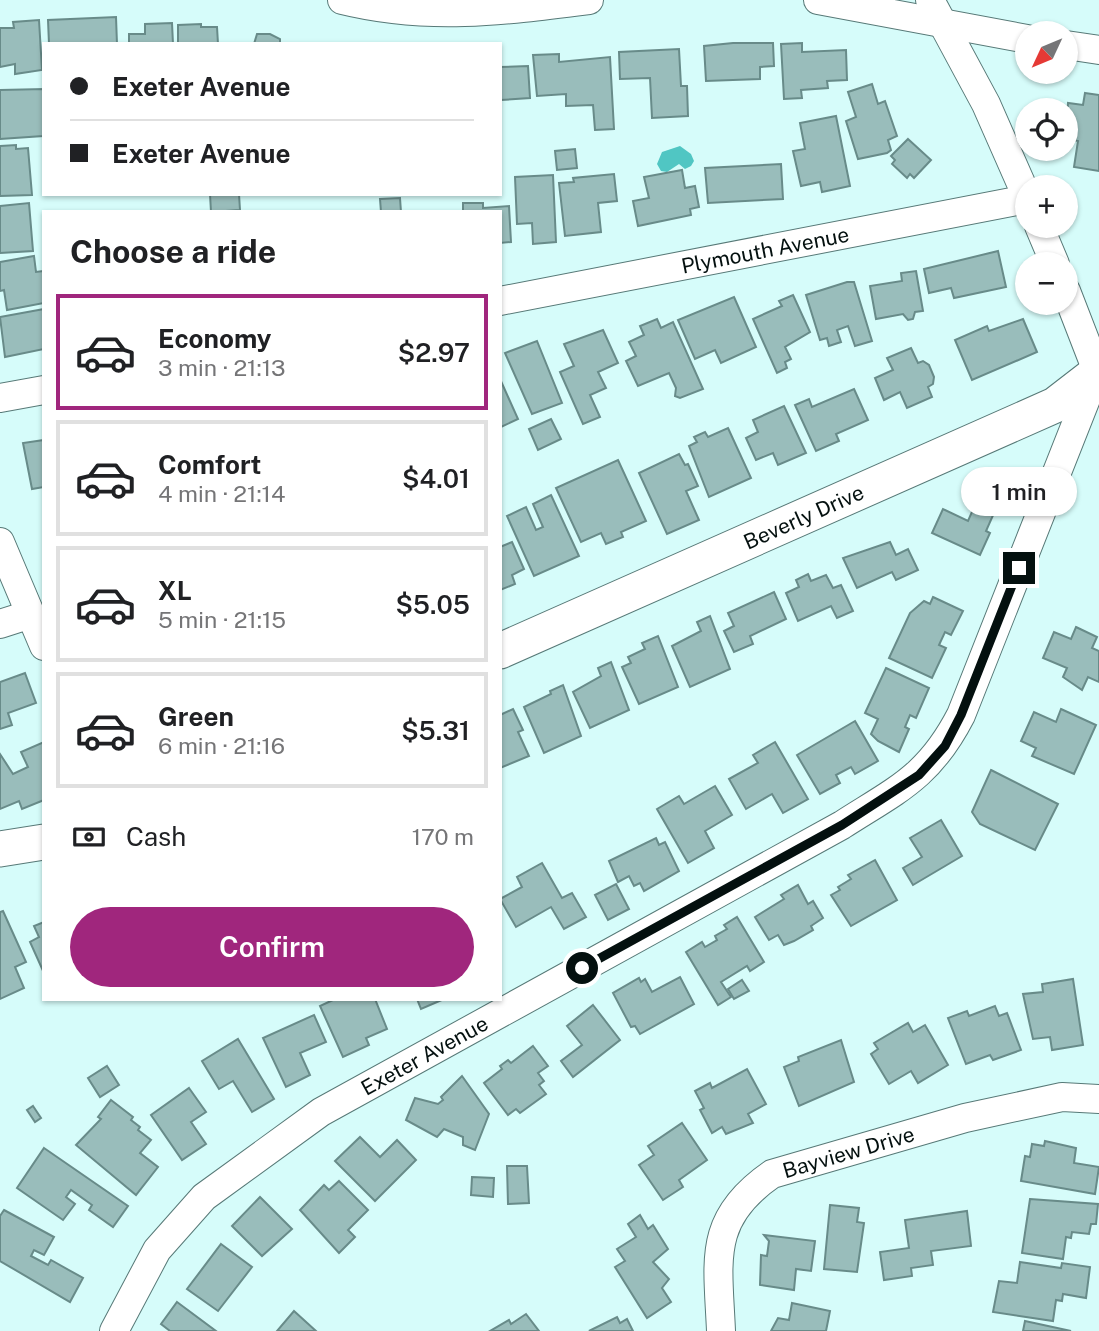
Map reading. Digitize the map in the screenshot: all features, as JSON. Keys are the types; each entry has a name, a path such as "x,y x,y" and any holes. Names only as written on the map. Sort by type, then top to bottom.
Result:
{"street":[{"path":"342,0 384,10 437,14 502,12 589,0"},
{"path":"818,0 861,3 947,26 1015,37"},
{"path":"930,0 947,26 1016,175"},
{"path":"1078,47 1099,50"},
{"name":"Plymouth Avenue","path":"502,301 1015,200"},
{"path":"1076,315 1098,371"},
{"name":"Beverly Drive","path":"502,650 1055,405 1098,371"},
{"name":"Exeter Avenue","path":"114,1331 157,1250 204,1197 321,1112 842,825 919,775 945,746 961,715 1098,371"},
{"path":"0,398 42,390"},
{"path":"0,542 42,642"},
{"path":"0,624 29,615"},
{"path":"0,849 42,842"},
{"name":"Bayview Drive","path":"721,1331 721,1233 743,1198 772,1174 965,1118 1062,1097 1099,1099"}],"water":[{"path":"680,146 691,154 694,161 691,166 685,169 679,164 667,172 661,171 657,164 662,152"}],"building":[{"path":"116,17 117,42 49,42 48,20"},
{"path":"39,20 42,70 15,74 15,64 0,67 0,28 14,28 13,22"},
{"path":"172,23 173,42 129,42 129,34 145,34 145,24"},
{"path":"201,24 201,27 217,27 218,42 178,42 178,25"},
{"path":"257,34 270,34 280,39 280,42 255,42"},
{"path":"773,43 774,66 760,67 760,79 706,81 704,46"},
{"path":"802,43 802,52 846,50 847,80 827,81 828,88 801,90 802,98 784,99 781,44"},
{"path":"679,49 681,86 687,86 688,116 652,118 650,78 620,79 619,52"},
{"path":"559,54 559,62 610,57 614,129 595,130 593,105 566,106 566,94 537,96 533,55"},
{"path":"528,66 530,98 502,100 502,67"},
{"path":"872,84 878,104 885,101 897,136 888,140 891,150 887,153 858,159 846,121 856,117 848,92"},
{"path":"42,89 42,136 0,139 0,90"},
{"path":"1085,93 1099,95 1099,171 1074,167 1075,161 1078,161 1078,104 1083,105"},
{"path":"836,116 850,186 822,192 820,182 801,186 793,151 805,149 800,123"},
{"path":"908,139 931,160 914,178 910,174 907,178 892,164 895,160 891,156"},
{"path":"16,145 16,149 28,148 32,195 0,196 0,146"},
{"path":"575,149 577,168 557,170 555,151"},
{"path":"781,164 783,199 708,203 705,168"},
{"path":"682,170 685,188 695,186 699,207 690,209 691,215 638,226 633,201 649,198 644,177"},
{"path":"614,174 617,201 598,203 601,232 565,236 559,183 574,182 573,178"},
{"path":"553,175 556,242 533,244 532,223 517,224 515,177"},
{"path":"210,196 239,196 240,210 211,210"},
{"path":"400,198 401,210 381,210 380,199"},
{"path":"29,203 33,251 0,253 0,206"},
{"path":"463,203 483,203 483,208 509,206 511,242 502,243 502,210 463,210"},
{"path":"998,251 1006,287 954,298 951,288 929,293 924,269"},
{"path":"34,256 36,272 42,271 42,303 7,310 4,290 0,291 0,262"},
{"path":"916,271 923,311 915,312 913,319 908,320 903,314 876,319 870,286 902,281 901,273"},
{"path":"854,282 872,341 855,346 848,326 837,330 841,342 829,346 827,338 820,340 806,295"},
{"path":"793,295 810,332 785,347 791,359 785,362 787,368 777,373 753,319 782,306 779,301"},
{"path":"734,297 756,347 721,363 715,350 695,359 678,320"},
{"path":"42,309 42,349 5,357 0,317"},
{"path":"657,319 661,328 673,322 703,389 680,398 675,396 676,388 669,373 638,386 626,361 636,356 629,342 644,335 640,326"},
{"path":"1023,319 1037,352 972,380 955,340 987,326 989,331"},
{"path":"603,330 618,363 598,372 606,388 590,395 600,417 583,424 560,372 574,366 564,344"},
{"path":"537,341 562,403 532,414 505,353"},
{"path":"911,348 918,363 923,361 929,365 934,377 933,384 928,387 932,397 907,408 900,392 884,400 875,378 893,370 887,358"},
{"path":"502,383 518,419 502,427"},
{"path":"854,389 868,420 836,434 839,441 816,451 795,405 809,399 812,407"},
{"path":"784,406 806,453 778,465 773,453 756,460 746,438 758,432 753,420"},
{"path":"551,419 561,439 538,450 529,429"},
{"path":"728,428 751,478 709,497 689,446 697,442 694,437 705,432 708,437"},
{"path":"42,440 42,487 32,489 23,443"},
{"path":"679,454 685,465 688,464 698,486 686,491 699,520 667,534 639,473"},
{"path":"618,460 646,521 621,532 623,537 606,544 601,533 581,542 556,488"},
{"path":"551,495 579,556 534,576 507,516 526,507 536,530 543,527 533,504"},
{"path":"975,505 994,513 986,531 990,533 980,555 932,533 943,509 968,521"},
{"path":"512,542 524,569 512,575 515,584 502,589 502,546"},
{"path":"890,542 896,555 908,549 918,570 896,580 892,572 857,588 843,558"},
{"path":"808,574 811,581 826,575 833,588 841,585 853,611 837,618 831,606 798,621 786,593 799,587 796,580"},
{"path":"774,592 786,619 750,636 753,644 734,652 724,631 734,626 728,613"},
{"path":"933,597 963,611 951,635 945,632 939,645 946,648 932,678 889,658 910,613 924,601 930,604"},
{"path":"710,616 730,669 690,687 672,646 701,631 697,622"},
{"path":"1076,627 1097,637 1092,648 1099,651 1099,682 1088,677 1082,690 1063,677 1067,668 1043,658 1054,632 1071,639"},
{"path":"658,636 678,687 639,704 622,667 631,663 628,657 645,649 642,643"},
{"path":"611,662 629,710 590,728 573,692 601,676 598,668"},
{"path":"886,668 929,688 916,718 910,715 905,727 909,729 899,752 878,741 871,734 878,719 865,713"},
{"path":"25,673 36,703 8,713 12,725 0,729 0,682"},
{"path":"563,685 581,736 544,753 524,707"},
{"path":"513,709 523,730 518,732 529,756 502,767 502,714"},
{"path":"1061,709 1096,725 1074,774 1032,756 1036,748 1021,741 1034,712 1056,722"},
{"path":"855,721 878,761 855,774 851,767 836,775 840,783 820,794 797,755"},
{"path":"775,742 808,799 783,813 772,794 746,809 729,779 758,763 753,755"},
{"path":"42,743 42,801 22,809 19,801 0,809 0,754 13,774 28,767 21,752"},
{"path":"991,770 1058,804 1035,850 980,824 972,812"},
{"path":"715,786 732,815 705,831 714,848 688,863 657,809 679,796 684,804"},
{"path":"941,820 962,856 913,885 903,868 922,857 910,838"},
{"path":"656,838 659,845 665,842 679,871 644,891 640,883 634,886 629,876 618,882 609,861"},
{"path":"875,860 897,900 851,926 831,895 851,879 848,875"},
{"path":"542,863 562,898 572,893 586,917 564,929 551,907 516,927 502,898 522,887 517,877"},
{"path":"616,884 629,909 608,920 595,895"},
{"path":"798,885 808,904 813,901 823,918 811,926 813,930 794,941 784,945 778,935 769,940 755,917 784,899 781,895"},
{"path":"3,911 26,962 15,967 24,988 0,999 0,912"},
{"path":"737,917 764,962 750,971 747,966 721,982 731,997 718,1005 686,952 702,942 705,947 717,940 715,936 727,929 724,925"},
{"path":"42,923 42,969 30,942 39,937 34,926"},
{"path":"680,977 694,1004 640,1034 635,1026 631,1027 613,993 639,978 641,982 645,979 652,992"},
{"path":"1073,979 1083,1045 1052,1050 1050,1037 1033,1039 1023,994 1043,992 1042,984"},
{"path":"742,980 749,991 734,999 728,989"},
{"path":"331,1001 376,1001 387,1029 366,1038 369,1045 343,1057 320,1006"},
{"path":"418,1001 439,1001 421,1009"},
{"path":"593,1005 620,1040 573,1077 561,1061 582,1045 567,1026"},
{"path":"995,1006 999,1016 1007,1013 1021,1050 993,1060 990,1055 966,1064 948,1018 967,1011 969,1016"},
{"path":"314,1015 326,1042 300,1053 310,1075 286,1087 263,1038"},
{"path":"908,1023 913,1032 925,1025 948,1065 918,1083 911,1071 889,1084 871,1054 878,1049 874,1043"},
{"path":"238,1039 274,1099 252,1112 233,1081 219,1089 202,1061"},
{"path":"841,1040 854,1082 799,1106 784,1067 799,1061 798,1057"},
{"path":"533,1046 548,1066 538,1073 544,1081 539,1085 546,1094 520,1113 516,1109 508,1115 484,1083 502,1069 500,1066 508,1060 511,1063"},
{"path":"107,1066 119,1085 100,1097 88,1078"},
{"path":"747,1069 766,1104 748,1114 753,1123 726,1134 722,1127 712,1133 700,1110 704,1108 695,1091 710,1083 712,1088"},
{"path":"462,1076 489,1114 475,1150 463,1145 463,1137 444,1129 437,1137 406,1120 415,1098 438,1104 443,1100 441,1097"},
{"path":"189,1088 206,1112 191,1122 206,1144 182,1160 151,1115"},
{"path":"111,1100 133,1117 131,1120 140,1127 138,1130 151,1140 140,1153 158,1167 136,1195 76,1145 101,1119 98,1117"},
{"path":"33,1106 41,1118 35,1122 27,1110"},
{"path":"682,1123 707,1160 679,1180 683,1187 663,1200 639,1165 654,1155 648,1146"},
{"path":"360,1137 380,1157 397,1140 416,1160 375,1201 335,1161"},
{"path":"1045,1141 1076,1148 1074,1163 1099,1167 1095,1194 1021,1181 1025,1156 1030,1157 1032,1144 1044,1146"},
{"path":"44,1148 128,1206 113,1227 89,1210 92,1205 71,1190 66,1197 75,1204 63,1220 17,1188"},
{"path":"507,1166 527,1166 529,1203 508,1204"},
{"path":"472,1177 494,1178 493,1197 471,1195"},
{"path":"339,1181 368,1210 348,1230 355,1237 339,1253 300,1210 324,1185 329,1190"},
{"path":"260,1197 292,1229 262,1256 232,1226"},
{"path":"1030,1199 1098,1204 1096,1224 1091,1224 1089,1234 1072,1232 1071,1238 1066,1237 1063,1259 1022,1253"},
{"path":"830,1205 859,1208 857,1222 864,1223 857,1272 824,1269"},
{"path":"4,1210 54,1237 44,1255 34,1250 31,1256 48,1265 51,1260 83,1278 70,1302 0,1261 0,1216"},
{"path":"967,1211 971,1246 931,1251 933,1265 911,1268 912,1276 884,1280 880,1252 909,1248 905,1220"},
{"path":"640,1215 648,1229 653,1225 668,1249 653,1262 669,1279 662,1288 671,1302 647,1318 615,1267 625,1261 617,1249 636,1237 628,1224"},
{"path":"764,1235 815,1241 811,1271 796,1269 794,1290 760,1285 761,1255 767,1256 769,1241"},
{"path":"221,1244 252,1267 218,1311 187,1289"},
{"path":"1020,1262 1061,1268 1062,1263 1090,1267 1086,1298 1063,1294 1062,1301 1056,1300 1053,1321 993,1312 999,1281 1017,1283"},
{"path":"177,1302 216,1331 170,1331 161,1324"},
{"path":"792,1303 830,1311 826,1331 771,1331 778,1318 789,1320"},
{"path":"294,1311 316,1331 277,1331"},
{"path":"526,1314 539,1331 490,1331 509,1320 511,1324"},
{"path":"617,1317 620,1323 627,1319 633,1331 589,1331"},
{"path":"1025,1321 1071,1331 1023,1331"}],"route":[{"path":"582,968 842,825 919,775 945,746 961,715 1019,568"}]}
